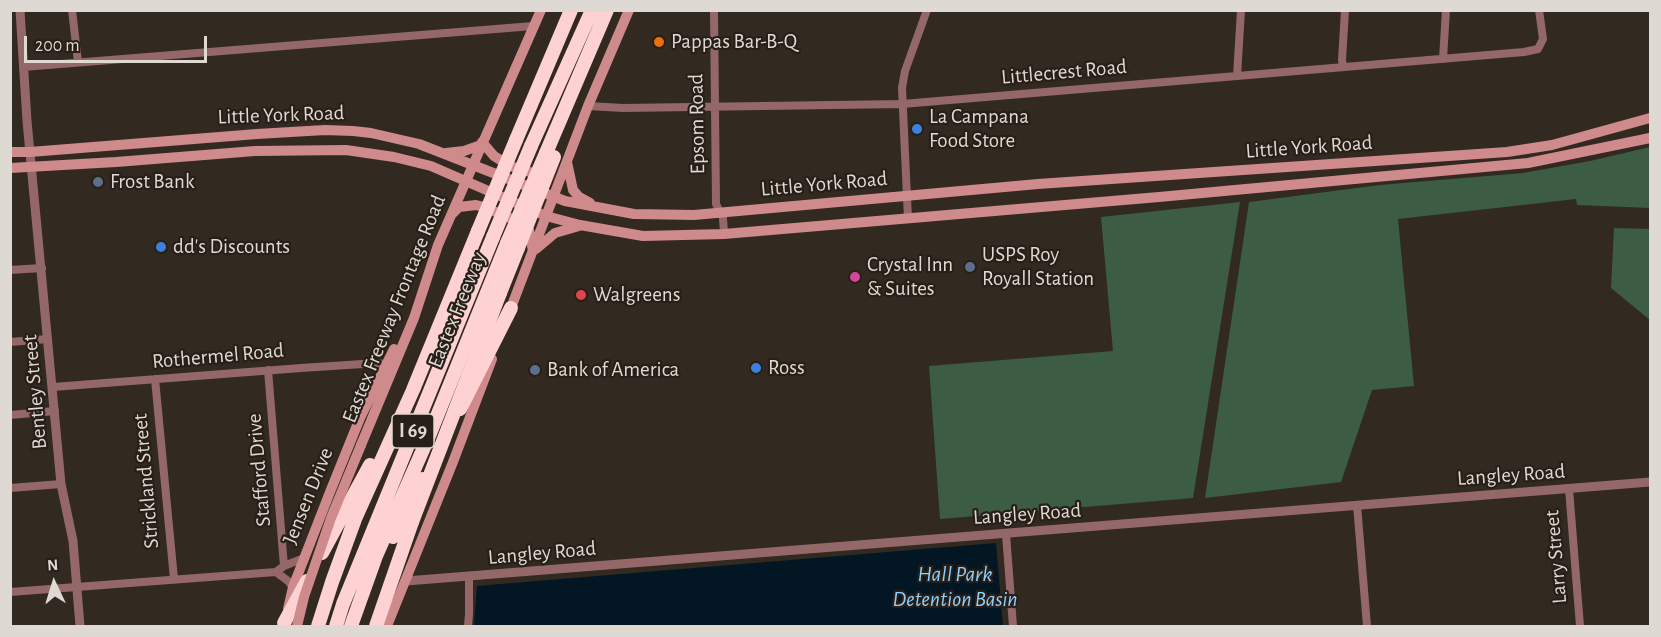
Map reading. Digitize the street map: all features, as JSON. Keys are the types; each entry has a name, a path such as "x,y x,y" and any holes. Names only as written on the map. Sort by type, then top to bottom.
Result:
{"highway":[{"name":"Eastex Freeway","path":"318,627 355,519 413,390 571,10"},
{"name":"I 69","path":"336,627 347,593 493,237 592,10"},
{"name":"Eastex Freeway","path":"351,627 376,556 512,245 558,161 568,101 608,10"},
{"path":"376,627 412,522 500,293 512,245"},
{"path":"376,556 392,540 511,308"},
{"path":"288,625 341,518 413,390"}],"main road":[{"name":"Eastex Freeway Frontage Road","path":"288,625 304,597 327,528 414,318 435,252 541,10"},
{"path":"387,627 554,197 558,161 588,106 629,10"},
{"name":"Little York Road","path":"10,152 257,134 325,130 353,131 419,144 565,201 634,214 678,215 1038,184 1507,153 1552,145 1650,118"},
{"path":"255,151 257,134"},
{"name":"Little York Road","path":"10,168 255,151 346,150 416,162 546,216 580,225 632,235 724,234 1528,163 1650,138"},
{"path":"442,153 465,151 481,144 500,160 526,172 551,177 558,175 558,161"},
{"path":"558,161 576,194 599,208"},
{"path":"1038,184 1040,206"},
{"path":"452,214 459,207 476,205 510,219 529,230 533,252"},
{"path":"632,235 634,214"},
{"path":"533,252 555,232 580,225"},
{"name":"Jensen Drive","path":"288,625 293,587 304,558 360,418 386,365 435,252"}],"street":[{"name":"Bentley Street","path":"20,10 30,152 61,484 73,541 80,627"},
{"path":"72,10 78,62"},
{"name":"Epsom Road","path":"714,10 716,204 723,218 724,234"},
{"path":"908,219 902,87 905,71 927,10"},
{"path":"1237,76 1240,10"},
{"path":"1343,67 1345,10"},
{"path":"1443,59 1446,10"},
{"name":"Littlecrest Road","path":"588,106 623,108 902,104 1524,52 1538,49 1543,39 1539,10"},
{"path":"23,67 533,26"},
{"path":"10,270 42,268"},
{"path":"10,342 48,339"},
{"name":"Rothermel Road","path":"53,387 268,370 378,363 386,365"},
{"name":"Stafford Drive","path":"268,370 284,566"},
{"name":"Strickland Street","path":"155,380 174,579"},
{"path":"10,415 55,411"},
{"name":"Langley Road","path":"406,581 1650,482"},
{"path":"10,488 61,484"},
{"name":"Larry Street","path":"1569,489 1580,624"},
{"path":"1357,506 1367,627"},
{"path":"1006,534 1013,627"},
{"path":"10,592 276,572 304,558"},
{"path":"276,572 293,587"},
{"path":"468,577 468,627"}],"green space":[{"path":"1650,147 1650,208 1577,205 1576,199 1398,219 1414,386 1372,390 1341,482 1205,498 1249,202 1380,185 1523,173"},
{"path":"1240,202 1193,498 940,519 929,366 1113,351 1101,217"},
{"path":"1614,228 1650,229 1650,320 1611,288"}],"water":[{"name":"Hall Park Detention Basin","path":"996,543 1003,626 474,626 477,586"}],"place":[{"name":"Pappas Bar-B-Q","path":"659,42"},
{"name":"La Campana Food Store","path":"917,129"},
{"name":"Frost Bank","path":"98,182"},
{"name":"dd's Discounts","path":"161,247"},
{"name":"USPS Roy Royall Station","path":"970,267"},
{"name":"Crystal Inn & Suites","path":"855,277"},
{"name":"Walgreens","path":"581,295"},
{"name":"Ross","path":"756,368"},
{"name":"Bank of America","path":"535,370"}]}
